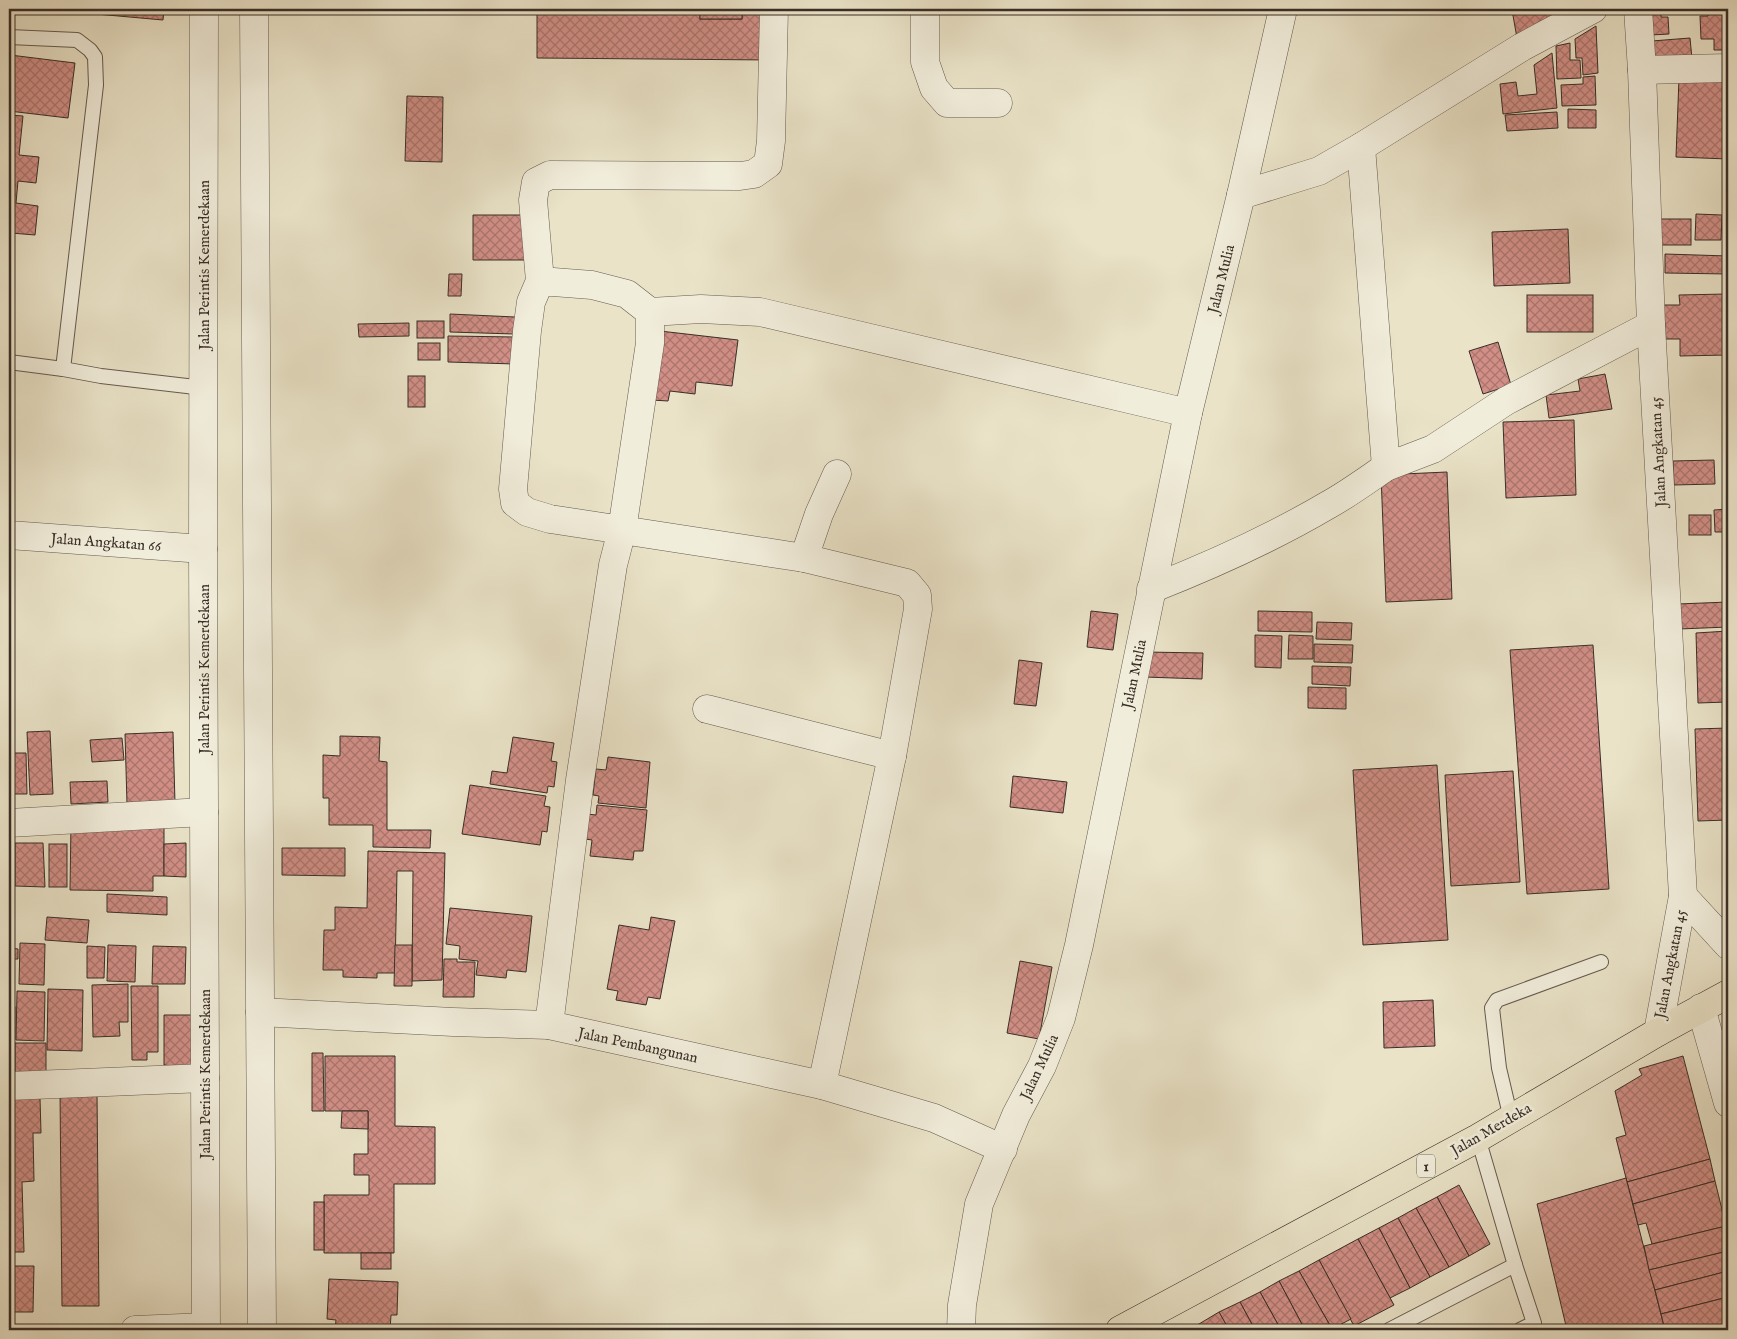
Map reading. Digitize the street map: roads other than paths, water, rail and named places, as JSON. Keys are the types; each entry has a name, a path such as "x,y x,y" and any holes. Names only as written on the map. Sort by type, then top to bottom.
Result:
{"highway":[{"name":"Jalan Merdeka","path":"1120,1330 1478,1138 1658,1032 1728,994"}],"street":[{"name":"Jalan Perintis Kemerdekaan","path":"204,9 203,549 206,1329"},
{"path":"254,9 262,1330"},
{"path":"774,9 771,141 768,164 754,174 740,176 550,175 536,182 533,200 540,281 531,302 527,331 513,489 515,503 527,512 550,519 804,558 907,583 917,595 918,609 892,756 822,1085"},
{"path":"925,9 925,62 934,88 947,103 998,103"},
{"name":"Jalan Mulia","path":"961,1330 962,1305 979,1204 1016,1115 1042,1066 1061,1018 1078,945 1188,413 1241,195 1283,9"},
{"path":"1241,195 1319,171 1522,47 1593,9"},
{"name":"Jalan Angkatan 45","path":"1638,9 1651,325 1683,896 1658,1032"},
{"path":"1642,70 1728,68"},
{"path":"1361,147 1386,467"},
{"path":"540,281 592,285 627,294 650,312 702,309 760,312 1188,413"},
{"path":"549,1025 580,780 613,565 622,530 625,499 650,343 650,312"},
{"path":"1152,589 1190,574 1268,538 1330,504 1386,467 1433,449 1506,401 1651,325"},
{"path":"804,558 819,514 837,474"},
{"name":"Jalan Angkatan 66","path":"9,535 203,549"},
{"path":"707,709 892,756"},
{"path":"9,823 204,812"},
{"name":"Jalan Angkatan 45","path":"1683,896 1728,946"},
{"path":"1701,1008 1728,1103"},
{"name":"Jalan Pembangunan","path":"260,1012 549,1025 822,1085 934,1118 1003,1149"},
{"path":"9,1086 205,1078"},
{"path":"135,1330 206,1329"}],"lane":[{"path":"9,37 77,40 90,50 95,57 96,85 63,369"},
{"path":"9,362 101,376 204,388"},
{"path":"1511,1119 1499,1068 1492,1008 1497,1000 1602,962"},
{"path":"1478,1138 1534,1323 1520,1330"},
{"path":"1390,1330 1515,1265"}]}
